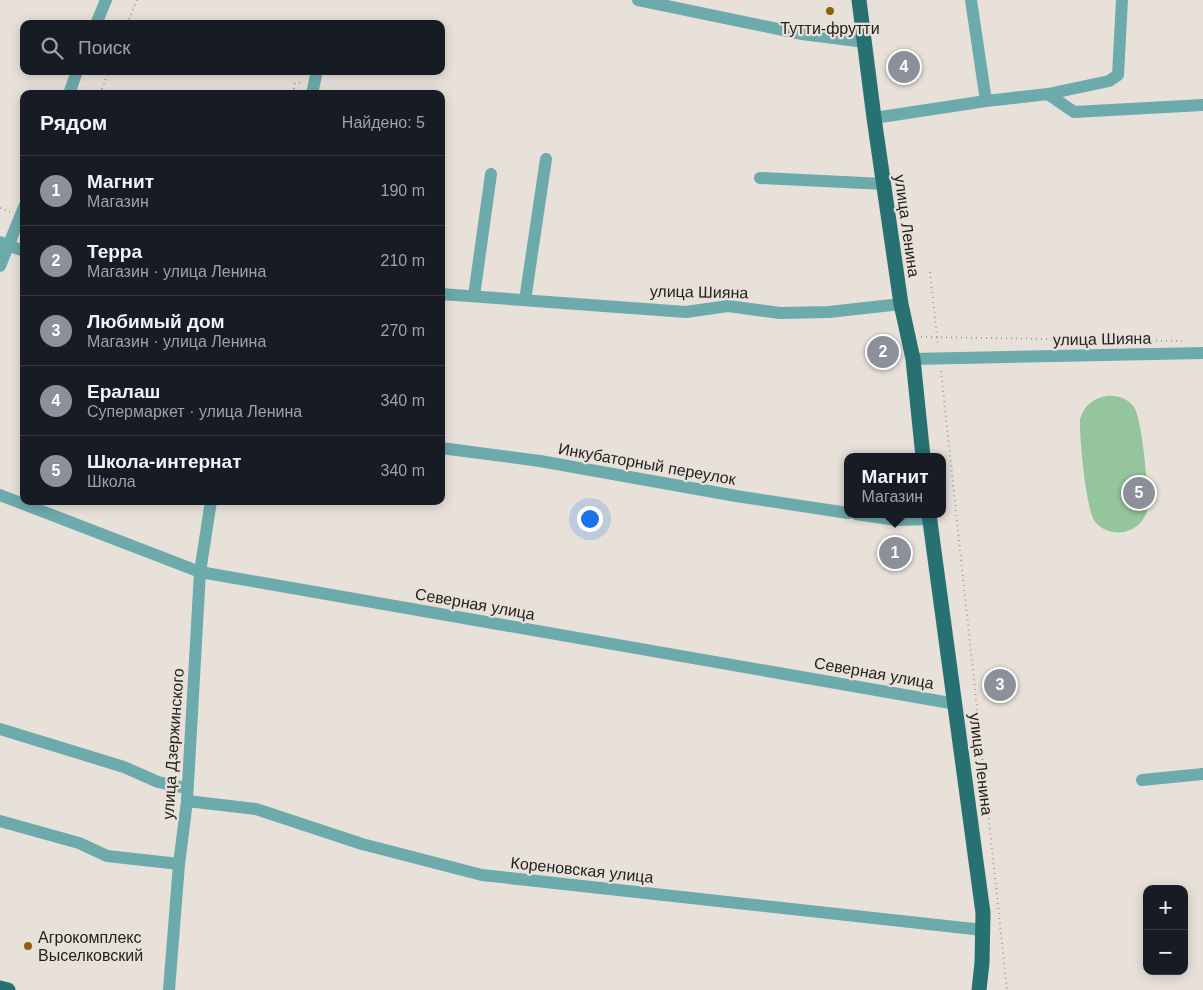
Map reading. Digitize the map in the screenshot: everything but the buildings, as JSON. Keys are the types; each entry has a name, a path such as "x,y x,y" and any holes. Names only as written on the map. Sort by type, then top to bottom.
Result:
{"main road":[{"name":"улица Ленина","path":"860,0 874,118 901,304 913,359 923,453"},
{"name":"улица Ленина","path":"930,518 983,913 979,990"},
{"path":"0,988 8,990"}],"street":[{"path":"98,20 106,0"},
{"path":"638,0 802,34 865,42"},
{"path":"971,0 986,101"},
{"path":"874,118 986,101 1048,94 1109,81 1118,75 1122,0"},
{"path":"70,90 75,75"},
{"path":"313,90 316,75"},
{"path":"1048,94 1074,112 1203,105"},
{"path":"525,300 546,159"},
{"path":"474,296 491,174"},
{"path":"760,178 884,184"},
{"path":"0,266 4,244 20,214"},
{"path":"4,244 20,250"},
{"name":"улица Шияна","path":"445,294 686,312 728,306 780,313 829,312 901,304"},
{"name":"улица Шияна","path":"913,359 1203,353"},
{"name":"Инкубаторный переулок","path":"445,449 540,461 736,496 844,512"},
{"name":"Северная улица","path":"0,496 20,504"},
{"name":"Северная улица","path":"24,505 200,572 956,704"},
{"name":"улица Дзержинского","path":"169,990 186,795 200,572 210,505"},
{"path":"883,518 896,520 919,518"},
{"name":"Кореновская улица","path":"0,730 124,767 186,795 256,809 362,844 482,875 983,930"},
{"path":"1142,780 1203,774"},
{"path":"0,821 79,843 107,856 179,864"}],"path":[{"path":"129,20 137,0"},
{"path":"101,90 107,75"},
{"path":"930,272 938,351"},
{"path":"920,337 1184,341"},
{"path":"941,370 1007,990"}],"green space":[{"path":"1106,396 1114,396 1128,401 1134,407 1140,425 1148,508 1140,523 1133,529 1124,532 1107,530 1094,520 1088,501 1084,471 1080,419 1089,404"}],"place":[{"name":"Тутти-фрутти","path":"830,11"},
{"name":"Ералаш","path":"904,67"},
{"name":"Терра","path":"883,352"},
{"name":"Школа-интернат","path":"1139,493"},
{"name":"Магнит","path":"895,553"},
{"name":"Любимый дом","path":"1000,685"},
{"name":"Агрокомплекс Выселковский","path":"28,946"}]}
